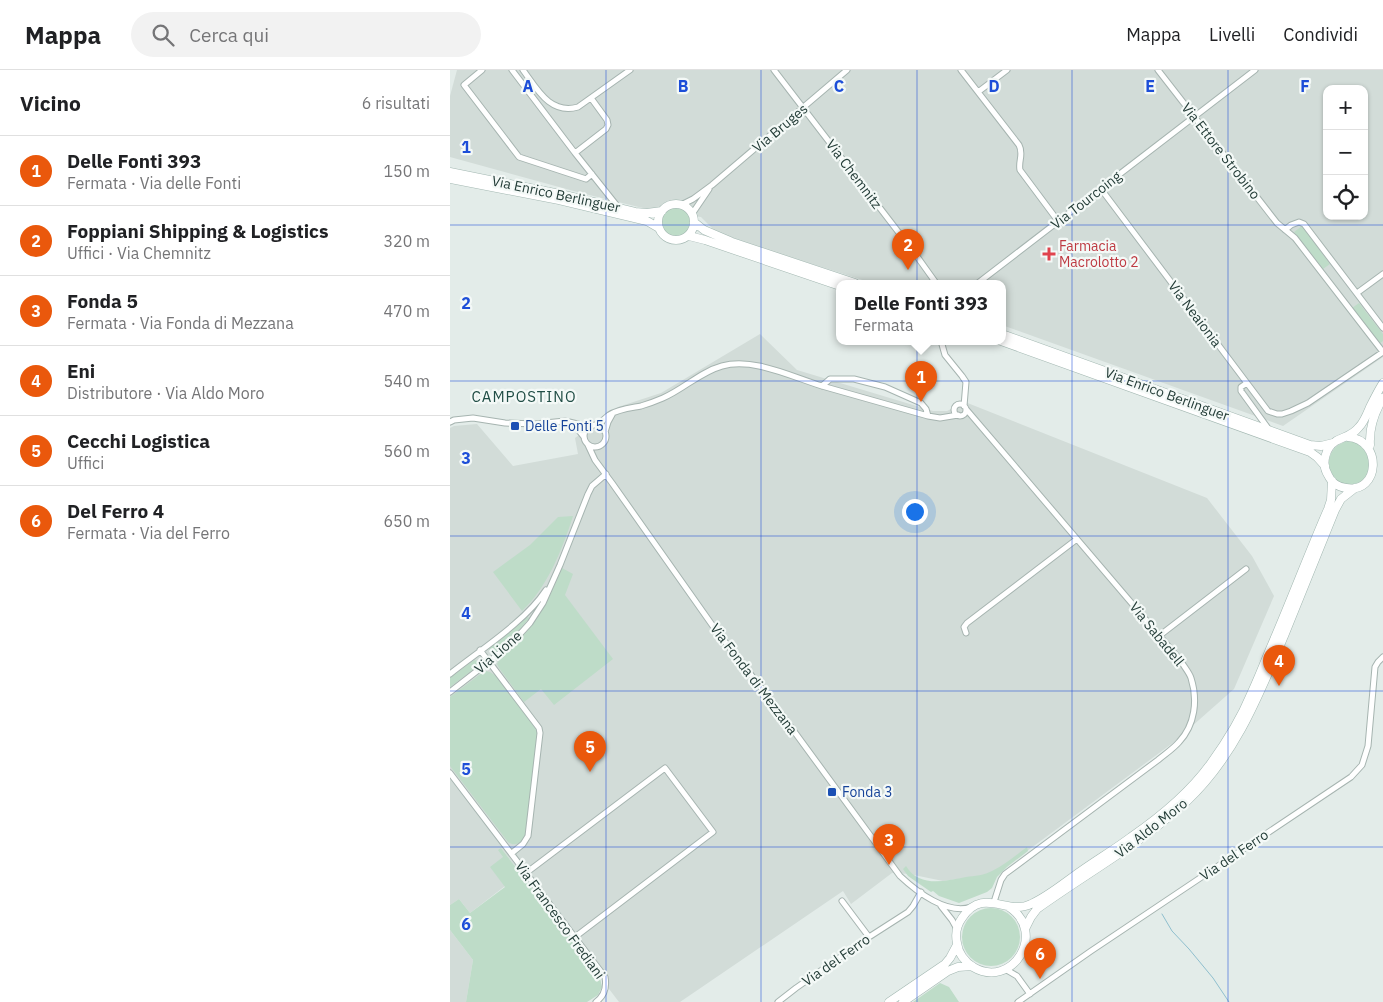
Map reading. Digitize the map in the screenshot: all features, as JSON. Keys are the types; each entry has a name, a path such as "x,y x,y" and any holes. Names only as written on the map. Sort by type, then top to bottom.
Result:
{"main road":[{"name":"Via Enrico Berlinguer","path":"450,172 643,213 662,211 670,206 681,205"},
{"name":"Via Enrico Berlinguer","path":"450,179 559,200 647,221 659,228 663,235 670,240 679,240 689,236 705,240 836,285"},
{"path":"681,205 688,209 704,230 732,242 846,280"},
{"path":"659,228 659,217 662,211"},
{"path":"689,236 693,230 693,218"},
{"name":"Via Enrico Berlinguer","path":"1006,335 1315,446 1333,443"},
{"name":"Via Enrico Berlinguer","path":"1006,343 1310,452 1325,466"},
{"path":"1383,383 1362,424 1348,437 1333,443 1326,454 1325,466 1327,474 1332,481 1342,488 1355,488 1368,482 1375,471 1376,458 1370,445 1370,434 1372,422 1383,398"},
{"path":"1348,437 1361,439 1370,445"},
{"name":"Via Aldo Moro","path":"976,905 994,902 1009,907 1026,906 1038,900 1161,815 1183,795 1211,764 1236,725 1252,693 1328,509 1331,500 1332,481"},
{"name":"Via Aldo Moro","path":"1006,969 1021,956 1026,941 1025,928 1038,909 1165,820 1188,800 1217,768 1259,697 1335,510 1341,499 1355,488"},
{"path":"976,905 964,915 957,929 957,945 961,955 972,966 986,972 1006,969"},
{"path":"1009,907 1020,917 1025,928"},
{"path":"889,1002 945,964 957,945"},
{"path":"903,1002 951,969 972,966"}],"street":[{"path":"482,70 464,84 519,157 586,179 592,174"},
{"path":"512,70 619,208"},
{"path":"523,70 544,98 551,104 568,109 578,107 630,70"},
{"name":"Via Chemnitz","path":"774,70 916,255 932,280"},
{"name":"Via Bruges","path":"681,205 712,185 848,70"},
{"path":"961,70 1021,148 1020,170 1058,221"},
{"path":"978,92 1007,70"},
{"name":"Via Ettore Strobino","path":"1158,70 1277,223 1295,238 1383,352"},
{"name":"Via Tourcoing","path":"982,280 1255,70"},
{"path":"575,153 606,129 608,125 607,120 591,98"},
{"name":"Via Bruges","path":"693,218 712,185"},
{"name":"Via Neaionia","path":"1101,189 1268,411 1282,414 1300,407 1320,396 1383,352"},
{"path":"1285,230 1296,223 1302,223 1383,328"},
{"path":"1357,293 1383,274"},
{"path":"597,426 608,415 662,398 677,392 692,380 708,371 739,363 756,365 928,416 940,418 966,412 963,406 965,380 945,355 943,345"},
{"path":"822,386 830,379 854,379 885,386 920,403 928,416"},
{"path":"1247,383 1241,387 1241,391 1270,431"},
{"path":"963,406 956,406 959,414 973,419"},
{"name":"Via Sabadell","path":"963,406 1181,661 1190,676 1195,704 1187,731 1179,742 1158,760 1005,874 994,902"},
{"path":"595,460 598,447 605,441 605,432 613,413"},
{"path":"450,422 473,418 504,423 535,424 565,421 597,426 605,432"},
{"path":"565,421 576,427 588,445 598,447"},
{"path":"584,437 590,426"},
{"name":"Via Fonda di Mezzana","path":"588,445 595,460 715,629 777,708 900,876 921,892"},
{"name":"Via Lione","path":"450,692 514,641 530,623 543,603 592,486 606,474"},
{"path":"966,633 964,627 966,623 1077,539"},
{"path":"1159,636 1246,569"},
{"name":"Via Lione","path":"450,674 524,616 540,600 553,579"},
{"name":"Via Francesco Frediani","path":"480,650 539,728 540,733 528,836 523,844 512,853"},
{"name":"Via del Ferro","path":"1018,1002 1351,777 1362,765 1368,746 1375,668 1383,657"},
{"path":"526,873 665,768 667,770 713,832 575,937"},
{"name":"Via Francesco Frediani","path":"450,773 605,977 606,987 603,996 596,1002"},
{"path":"921,892 939,904 955,909 965,909 976,905"},
{"name":"Via del Ferro","path":"778,1002 869,937 908,912 921,892"},
{"path":"842,901 869,937"},
{"path":"939,904 957,929"},
{"path":"1015,963 1017,976"},
{"path":"1006,969 1017,976 1030,994"}],"shaded area":[{"path":"457,70 1383,70 1383,357 1283,426 1006,326 1006,280 863,280 752,245 715,231 701,217 647,209 450,157 450,96"},
{"path":"760,334 797,370 933,411 947,411 965,402 1207,498 1252,556 1274,596 1234,689 1174,742 996,874 943,881 909,874 892,873 851,904 843,891 680,1002 619,1002 501,848 505,886 470,913 459,899 450,905 450,428 477,424 513,466 578,454 575,438 618,407 661,393"},
{"path":"450,930 473,960 466,1002 450,1002"}],"green space":[{"path":"676,208 686,212 690,222 686,232 676,236 666,232 662,222 666,212"},
{"path":"1302,226 1330,264 1323,269 1294,232"},
{"path":"1359,303 1383,334 1383,341 1379,344 1352,308"},
{"path":"1347,441 1361,443 1373,467 1361,483 1345,485 1340,483 1335,479 1330,470 1329,459 1331,454 1338,445"},
{"path":"573,516 553,567 539,591 522,611 493,572 530,545 558,517"},
{"path":"562,568 573,574 565,595 613,659 554,705 541,689 524,702 497,664 537,618 550,596"},
{"path":"528,617 509,641 495,653 491,653 490,647"},
{"path":"474,660 478,661 478,666 450,687 450,678"},
{"path":"486,671 496,676 538,734 525,837 520,843 515,844 508,842 450,766 450,697"},
{"path":"1027,847 1028,851 997,877 992,888 987,892 959,903 939,896 933,891 931,892 908,876 903,869 906,866 918,878 933,881 979,875 997,869"},
{"path":"501,848 600,978 602,987 598,995 587,1002 466,1002 473,960 450,930 450,905 459,899 470,913 505,887 490,867 503,857 498,850"},
{"path":"985,908 997,908 1007,912 1016,921 1020,943 1012,958 997,966 985,966 975,962 966,953 962,943 962,931 966,921 975,912"},
{"path":"940,983 949,987 959,1002 913,1002"}],"waterway":[{"path":"1162,914 1172,931 1213,978 1229,1002"}],"place":[{"name":"Farmacia Macrolotto 2","path":"1049,254"},
{"name":"Foppiani Shipping & Logistics","path":"908,270"},
{"name":"Delle Fonti 393","path":"921,402"},
{"name":"Delle Fonti 5","path":"515,426"},
{"name":"Eni","path":"1279,686"},
{"name":"Cecchi Logistica","path":"590,772"},
{"name":"Fonda 3","path":"832,792"},
{"name":"Fonda 5","path":"889,865"},
{"name":"Del Ferro 4","path":"1040,979"}],"district":[{"name":"CAMPOSTINO","path":"524,396"}]}
